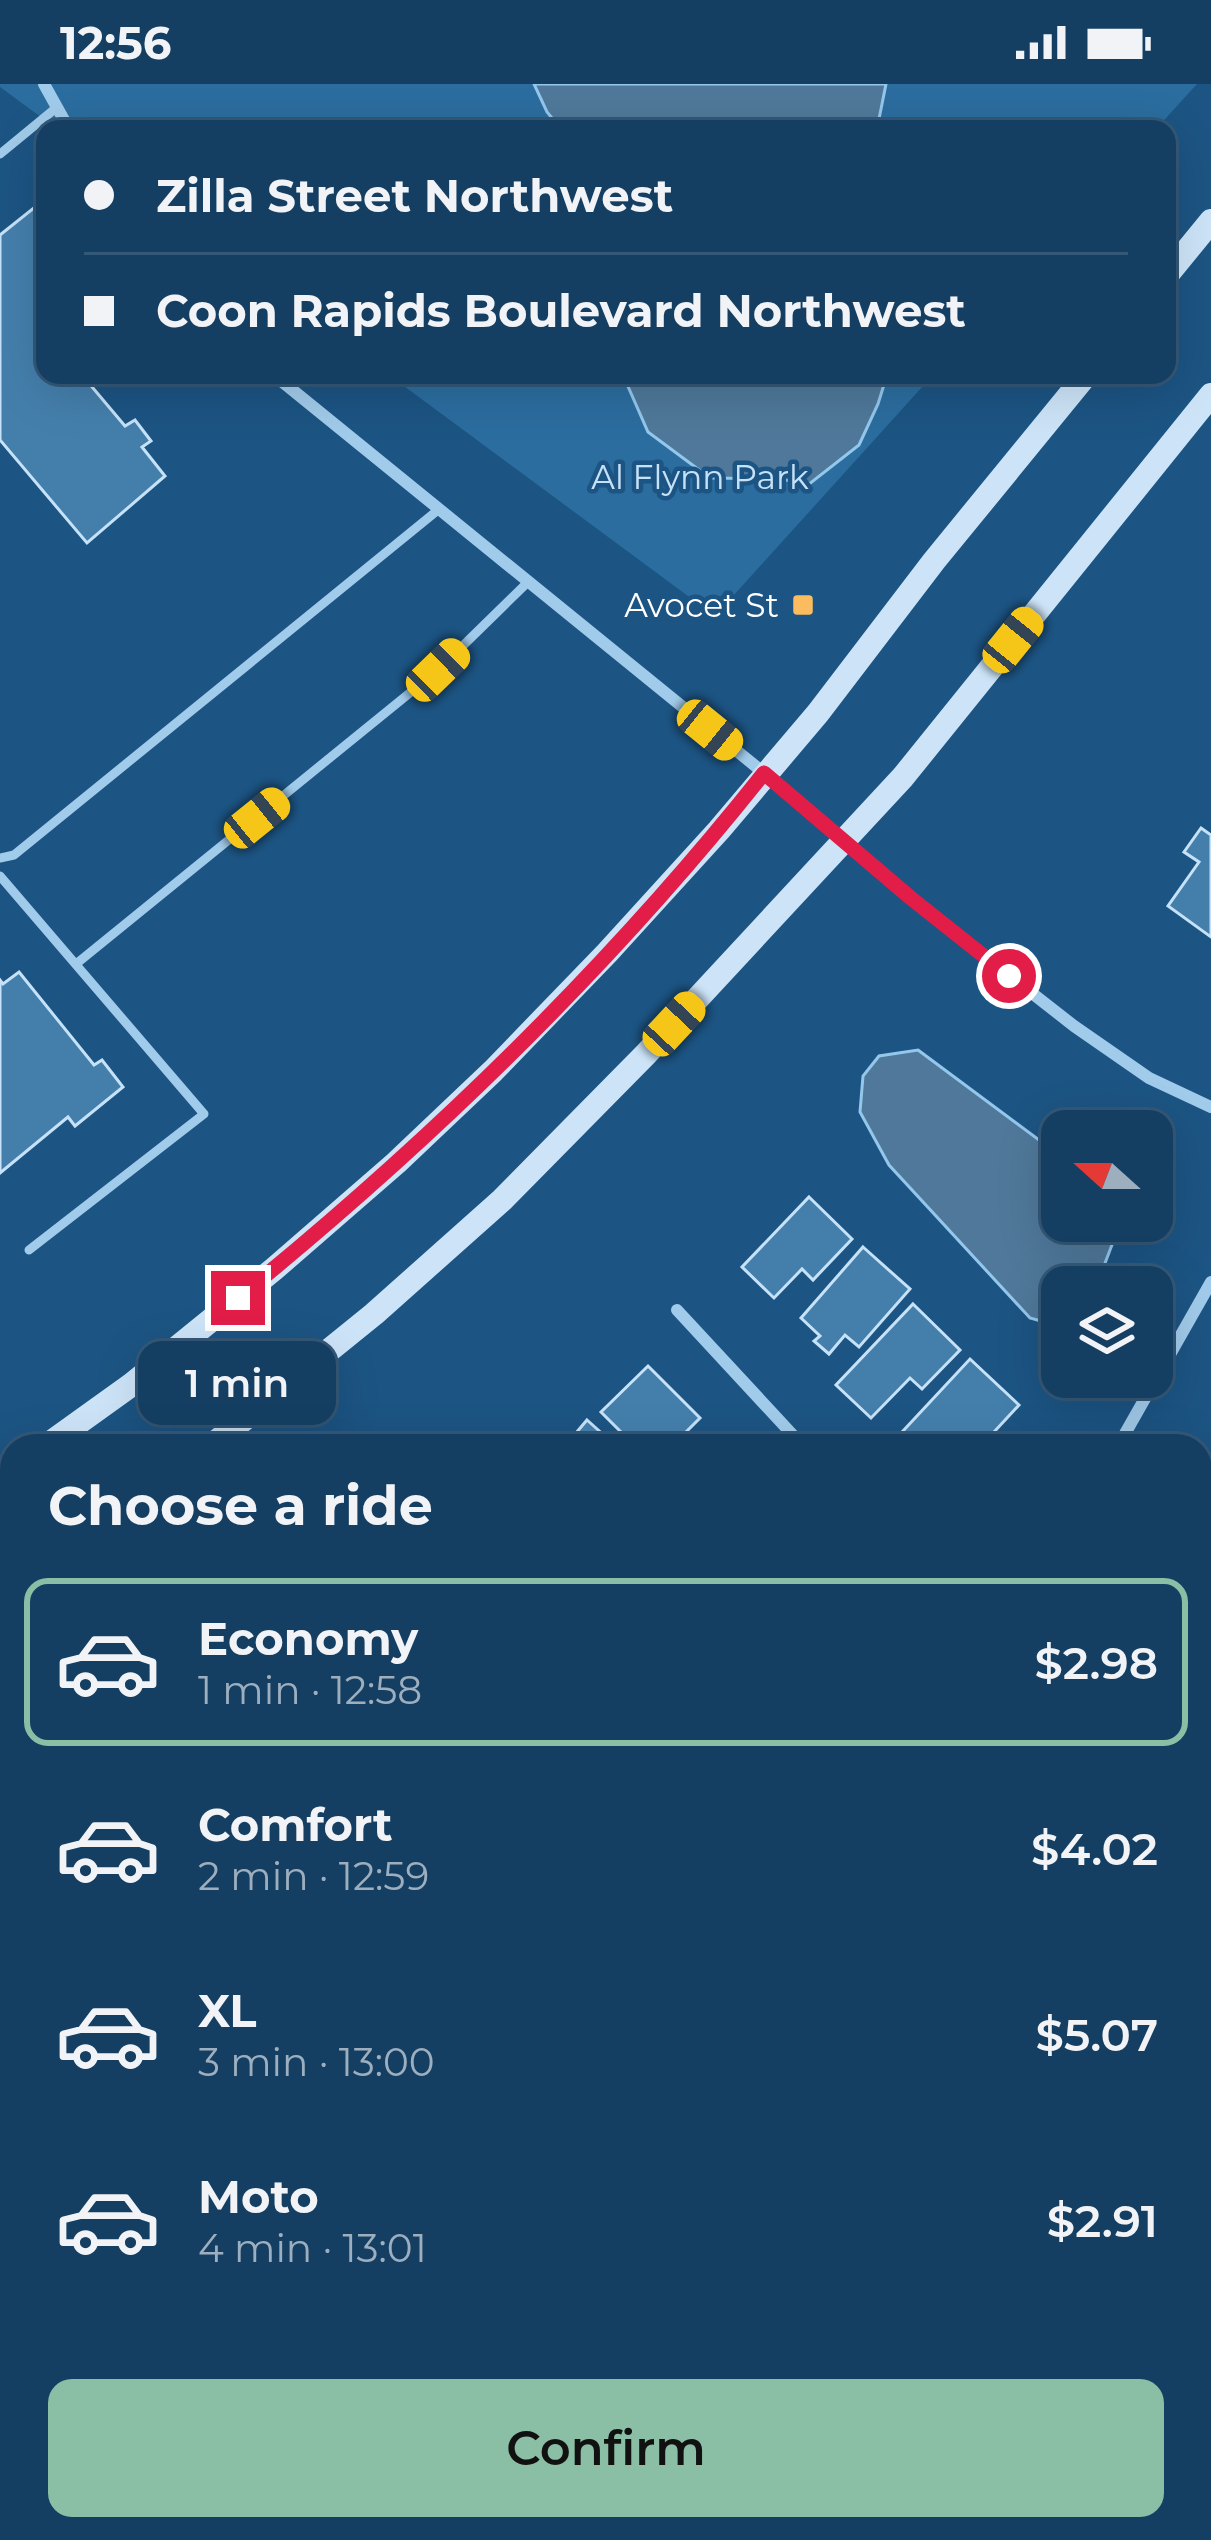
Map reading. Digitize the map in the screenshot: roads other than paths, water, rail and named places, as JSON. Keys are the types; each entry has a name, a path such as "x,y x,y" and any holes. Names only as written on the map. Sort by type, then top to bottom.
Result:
{"main road":[{"path":"1176,264 1211,221"},
{"path":"62,1434 274,1269 493,1071 719,830 1079,384"},
{"path":"226,1434 374,1314 502,1200 646,1054 903,777 1211,395"}],"street":[{"path":"44,84 63,120"},
{"path":"285,384 1074,1027 1149,1078 1211,1107"},
{"path":"1125,1434 1211,1282"},
{"path":"677,1310 792,1434"}],"lane":[{"path":"41,120 56,108"},
{"path":"0,154 36,124"},
{"path":"0,858 14,855 438,510"},
{"path":"76,964 438,670 528,582"},
{"path":"0,876 205,1114 29,1250"}],"place":[{"name":"Avocet St","path":"803,605"}],"park label":[{"name":"Al Flynn Park","path":"700,477"}]}
